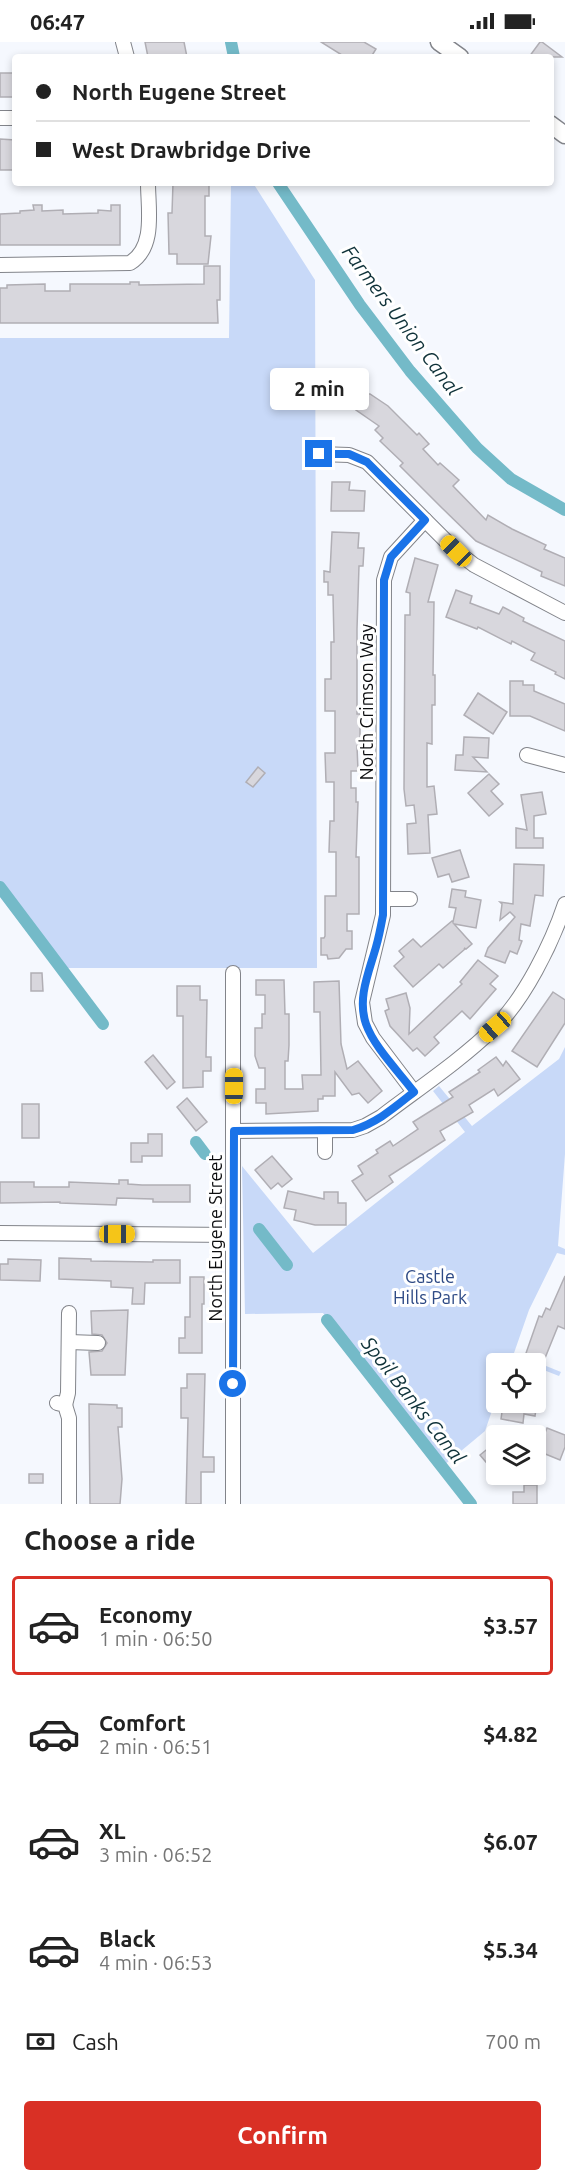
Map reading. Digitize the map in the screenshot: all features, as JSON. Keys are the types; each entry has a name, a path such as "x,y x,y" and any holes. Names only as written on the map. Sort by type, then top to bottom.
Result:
{"street":[{"path":"439,42 456,54"},
{"path":"0,265 124,264 138,258 146,243 148,186"},
{"path":"319,454 349,454 367,462 456,551 474,565 565,613"},
{"name":"North Crimson Way","path":"414,1092 373,1038 365,1023 362,1002 364,986 381,925 383,899 384,580 391,557 425,520"},
{"path":"527,755 565,765"},
{"path":"383,899 410,899"},
{"path":"234,1131 353,1130 366,1126 381,1117 478,1043 510,1011 529,981 560,919 565,904"},
{"name":"North Eugene Street","path":"233,973 234,1504"},
{"path":"325,1131 325,1152"},
{"path":"0,1233 233,1235"},
{"path":"69,1313 68,1393 61,1404 69,1418 69,1504"},
{"path":"69,1342 98,1342"}],"green space":[{"path":"231,186 255,186 315,280 317,968 55,968 0,897 0,338 229,338"},
{"name":"Castle Hills Park","path":"565,1047 565,1154 558,1246 565,1249 565,1255 557,1253 529,1310 514,1353 486,1353 486,1413 491,1413 485,1431 443,1466 323,1313 245,1314 242,1166 313,1253 465,1132 433,1091 439,1086 472,1126 559,1059"},
{"name":"Castle Hills Park","path":"546,1366 561,1372 559,1376 546,1371"}],"building":[{"path":"145,42 184,42 186,54 147,54"},
{"path":"321,42 364,42 376,49 373,54 340,54"},
{"path":"542,42 562,57 554,57 554,54 531,54"},
{"path":"0,73 12,73 12,97 0,97"},
{"path":"0,139 12,140 12,170 0,170"},
{"path":"173,186 209,186 209,196 205,196 205,236 211,236 208,264 177,264 177,254 169,254 168,213 172,213"},
{"path":"33,205 42,205 42,211 63,210 63,214 98,213 98,210 111,211 111,205 120,205 120,245 0,245 0,214 34,210"},
{"path":"204,266 220,266 220,300 217,300 218,323 0,323 0,288 7,288 7,285 45,284 45,291 70,291 70,284 139,282 139,285 204,284"},
{"path":"322,375 352,375 352,392 335,392 335,403 322,403"},
{"path":"367,394 388,406 417,435 419,433 429,444 423,449 438,465 440,463 459,480 453,486 486,520 488,515 546,545 544,549 565,558 565,586 541,576 542,572 476,541 400,466 403,463 380,441 383,438 375,430 379,426 356,410"},
{"path":"332,482 350,482 349,490 365,491 364,511 331,511"},
{"path":"332,532 359,533 358,548 364,548 363,566 359,566 357,629 357,714 360,714 360,746 357,746 358,771 351,771 351,788 356,788 356,802 358,802 356,857 359,857 359,914 347,914 347,931 352,931 352,949 346,949 339,958 328,959 327,955 321,955 321,938 325,936 325,896 336,896 336,852 329,852 330,821 334,821 334,782 326,782 325,753 335,753 335,711 325,711 325,679 331,679 331,642 334,642 333,595 328,595 328,582 324,582 324,571 330,572"},
{"path":"415,558 438,565 428,602 434,602 435,705 432,705 432,744 427,743 427,787 434,786 437,814 428,815 430,853 408,854 407,824 416,823 414,805 406,806 404,789 405,615 410,615 410,593 406,592"},
{"path":"456,590 472,596 470,603 499,614 503,607 524,618 523,621 565,641 565,679 531,660 535,653 512,641 511,644 478,627 477,629 446,617"},
{"path":"510,681 523,681 523,685 534,685 534,691 565,704 565,731 530,716 510,716"},
{"path":"478,693 507,712 493,734 464,715"},
{"path":"464,737 489,738 488,758 473,757 487,772 455,770 456,755 463,755"},
{"path":"258,767 265,773 253,787 246,782"},
{"path":"489,774 499,784 491,791 503,804 489,816 468,793"},
{"path":"542,792 546,814 534,816 534,838 543,838 543,848 516,848 516,828 527,830 521,795"},
{"path":"460,850 469,877 452,882 449,874 438,877 432,858"},
{"path":"514,864 544,865 543,896 535,895 530,926 521,924 519,940 522,941 517,954 510,951 505,963 485,956 488,948 515,917 510,912 500,920 502,904 500,902 513,904"},
{"path":"452,889 466,891 465,897 481,900 476,928 454,924 472,944 464,948 443,968 439,964 413,987 394,966 404,957 399,951 413,939 421,947 453,922 456,908 449,907"},
{"path":"478,960 498,976 490,984 496,989 470,1019 462,1011 434,1037 439,1043 425,1056 417,1048 413,1051 390,1026 385,1011 389,1009 386,999 406,993 410,1008 409,1034 462,984 460,982"},
{"path":"31,973 42,973 43,991 31,991"},
{"path":"256,980 284,980 285,1014 289,1014 285,1089 303,1089 302,1075 321,1075 320,1012 314,1012 314,982 339,981 341,1044 347,1069 358,1061 382,1091 368,1103 359,1093 352,1095 335,1072 335,1096 323,1096 323,1099 318,1099 318,1111 266,1114 266,1103 256,1103 256,1089 265,1089 265,1068 259,1068 255,1056 255,1028 262,1028 265,995 256,995"},
{"path":"177,986 200,986 200,1000 207,1000 206,1057 211,1057 211,1071 203,1071 203,1087 183,1088 183,1016 177,1016"},
{"path":"553,992 565,1000 565,1023 537,1067 512,1051"},
{"path":"153,1055 175,1082 167,1089 145,1062"},
{"path":"496,1057 503,1066 506,1061 520,1079 498,1096 494,1089 469,1105 473,1112 440,1131 445,1140 389,1176 393,1182 366,1201 352,1181 363,1174 358,1166 378,1153 376,1150 390,1141 393,1146 418,1129 413,1122 453,1097 449,1092 480,1072 478,1070"},
{"path":"187,1098 207,1122 196,1131 177,1107"},
{"path":"22,1104 39,1104 39,1138 22,1138"},
{"path":"148,1134 162,1134 162,1156 142,1156 142,1162 131,1162 131,1143 148,1143"},
{"path":"272,1156 292,1179 282,1187 278,1183 271,1189 255,1170"},
{"path":"119,1180 128,1180 128,1184 142,1185 190,1185 190,1202 153,1202 153,1199 117,1198 116,1205 60,1202 0,1203 0,1182 34,1182 34,1187 69,1187 69,1182 119,1184"},
{"path":"288,1191 324,1199 324,1192 338,1192 338,1203 346,1203 346,1225 315,1225 294,1220 296,1210 284,1208"},
{"path":"59,1258 91,1259 91,1261 180,1260 180,1283 145,1283 144,1304 132,1304 133,1288 111,1287 111,1281 59,1279"},
{"path":"8,1259 41,1260 40,1281 0,1280 0,1264 8,1264"},
{"path":"565,1276 565,1329 558,1326 546,1356 546,1353 526,1353 539,1316 542,1317 546,1308 550,1310"},
{"path":"190,1277 204,1277 202,1353 179,1353 179,1338 185,1338 185,1317 190,1317"},
{"path":"128,1310 125,1375 91,1375 89,1352 102,1351 107,1343 102,1335 92,1334 91,1311"},
{"path":"187,1374 205,1374 203,1457 214,1457 214,1472 201,1472 201,1504 186,1504 188,1418 181,1418 181,1388 187,1388"},
{"path":"89,1404 117,1405 117,1408 122,1408 122,1427 118,1427 122,1479 120,1504 90,1504"},
{"path":"502,1413 535,1413 535,1416 524,1414 523,1423 501,1419"},
{"path":"547,1428 565,1435 565,1447 560,1460 546,1454"},
{"path":"486,1450 486,1462 480,1455"},
{"path":"29,1474 43,1474 43,1483 29,1483"},
{"path":"524,1485 537,1485 537,1504 513,1504 513,1492 524,1492"}],"waterway":[{"name":"Farmers Union Canal","path":"231,42 233,54"},
{"name":"Farmers Union Canal","path":"280,186 360,305 410,371 477,448 511,479 565,510"},
{"name":"Spoil Banks Canal","path":"0,887 103,1024"},
{"name":"Spoil Banks Canal","path":"196,1142 205,1154"},
{"path":"259,1229 287,1265"},
{"name":"Spoil Banks Canal","path":"327,1320 471,1504"}],"route":[{"path":"233,1384 234,1131 353,1130 366,1126 381,1117 414,1092 373,1038 365,1023 362,1002 364,986 383,915 384,580 391,557 425,520 367,462 349,454 319,454"}]}
